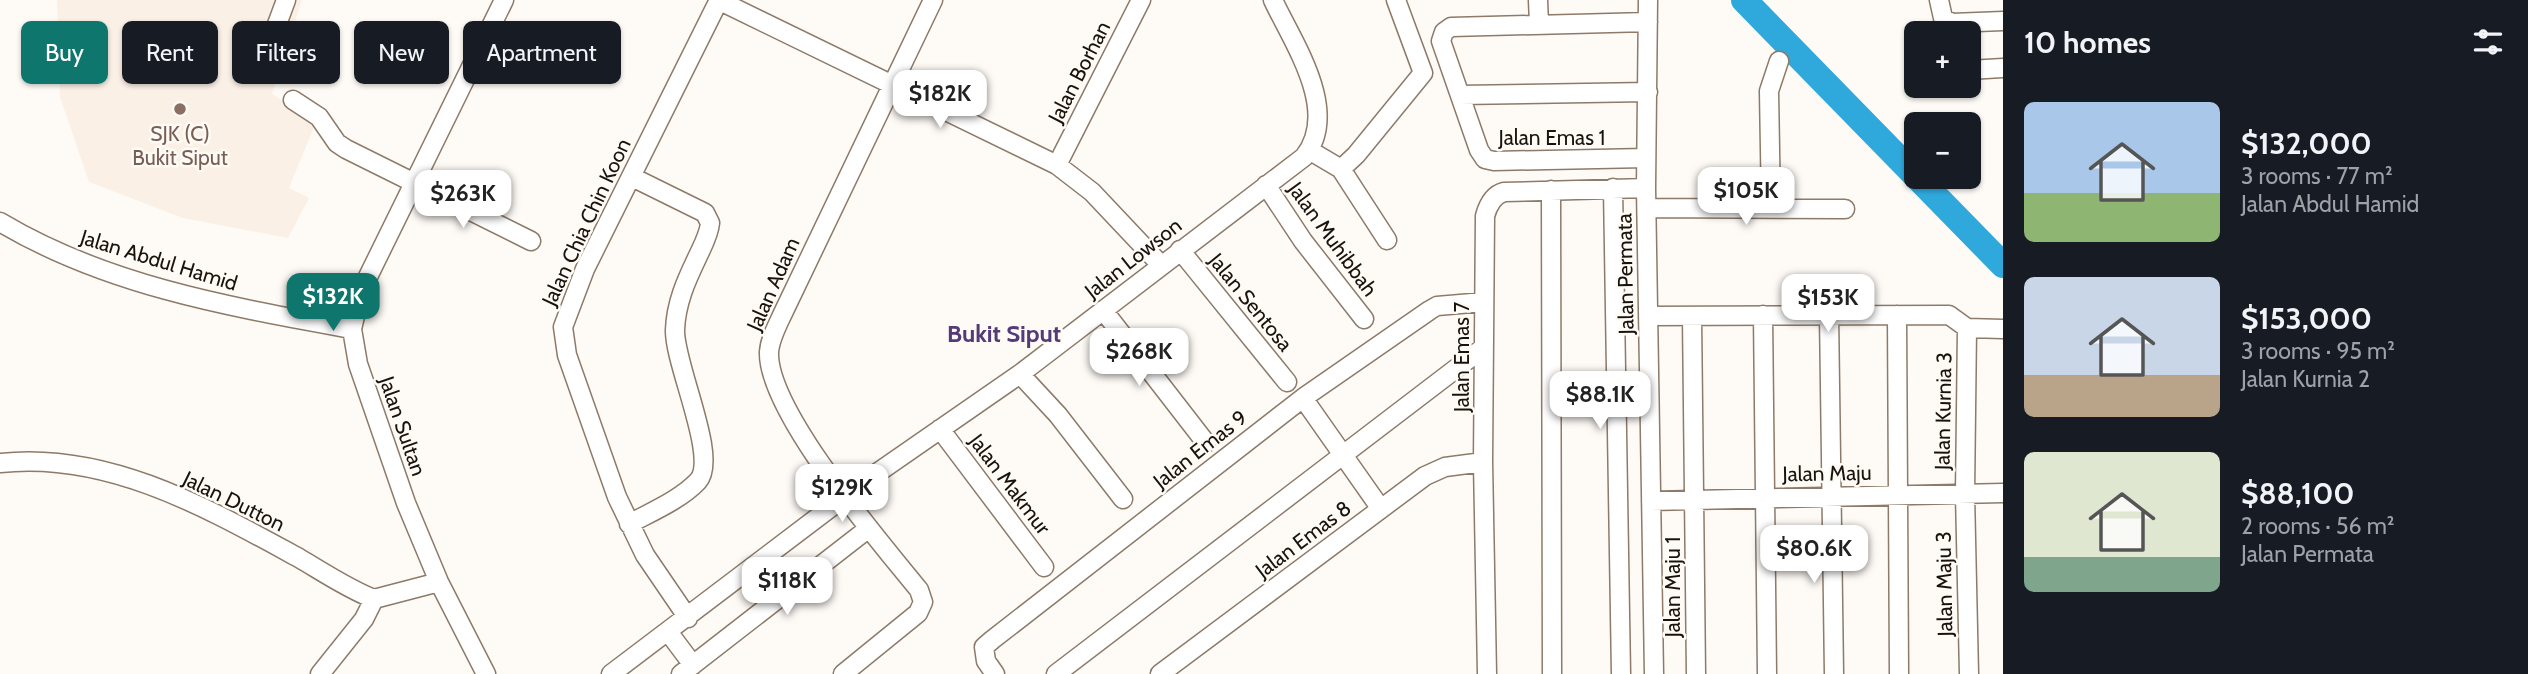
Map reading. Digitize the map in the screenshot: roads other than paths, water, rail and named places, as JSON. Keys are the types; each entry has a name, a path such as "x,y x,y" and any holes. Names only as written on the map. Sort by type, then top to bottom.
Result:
{"street":[{"path":"278,21 286,0"},
{"name":"Jalan Sultan","path":"486,674 439,582 406,503 358,364 352,329 361,291 504,0"},
{"path":"719,0 1057,165 1092,192 1160,264"},
{"name":"Jalan Chia Chin Koon","path":"688,618 645,555 629,524 600,453 567,355 563,327 580,281 719,0"},
{"name":"Jalan Adam","path":"845,497 803,437 781,396 769,351 783,311 933,0"},
{"name":"Jalan Borhan","path":"1057,165 1141,0"},
{"path":"1273,0 1314,92 1317,124 1309,150 1341,169 1387,240"},
{"path":"1341,169 1356,155 1423,73 1396,0"},
{"path":"1538,0 1539,24"},
{"name":"Jalan Permata","path":"1648,0 1646,188 1654,674"},
{"path":"1939,0 1943,18 1952,23 2003,21"},
{"path":"1648,22 1451,27 1444,32 1441,41 1461,95 1648,92"},
{"path":"1770,208 1769,91 1779,61"},
{"path":"1981,69 2003,68"},
{"name":"Jalan Emas 1","path":"1461,95 1479,150 1485,159 1646,158"},
{"path":"293,100 319,117 337,143 531,241"},
{"name":"Jalan Lowson","path":"611,674 845,497 1020,374 1309,150"},
{"path":"629,524 685,491 697,482 704,469 699,431 678,360 675,330 680,299 710,223 705,213 632,177"},
{"name":"Jalan Muhibbah","path":"1266,185 1296,232 1364,319"},
{"path":"1614,188 1621,674"},
{"name":"Jalan Emas 7","path":"1487,674 1483,348 1485,216 1488,205 1498,194 1504,192 1646,188"},
{"path":"1550,190 1552,674"},
{"path":"1647,208 1845,209"},
{"name":"Jalan Abdul Hamid","path":"0,222 52,251 176,293 250,311 352,329"},
{"name":"Jalan Sentosa","path":"1180,250 1287,382"},
{"name":"Jalan Emas 9","path":"995,674 984,654 984,648 992,640 1303,398 1437,306 1484,302"},
{"path":"1103,310 1206,443"},
{"path":"1829,314 1834,674"},
{"path":"1897,314 1899,674"},
{"path":"1763,315 1767,674"},
{"path":"1648,317 1949,315 1967,328 2003,329"},
{"name":"Jalan Maju 1","path":"1692,316 1696,674"},
{"name":"Jalan Kurnia 3","path":"1965,494 1967,328"},
{"path":"1056,674 1483,348"},
{"path":"1020,374 1058,415 1123,499"},
{"path":"1303,398 1381,509"},
{"name":"Jalan Makmur","path":"940,429 1044,567"},
{"name":"Jalan Dutton","path":"0,463 56,461 141,482 229,520 374,599"},
{"name":"Jalan Emas 8","path":"1160,674 1436,470 1483,462"},
{"name":"Jalan Maju","path":"1651,501 2003,493"},
{"name":"Jalan Maju 3","path":"1965,494 1969,674"},
{"path":"843,674 918,613 923,602 919,590 845,497"},
{"path":"668,633 687,669 869,528"},
{"path":"320,674 364,619 374,599 439,582"}],"waterway":[{"path":"1744,0 2003,265"}],"place":[{"name":"SJK (C) Bukit Siput","path":"180,109"}],"district":[{"name":"Bukit Siput","path":"1004,333"}]}
